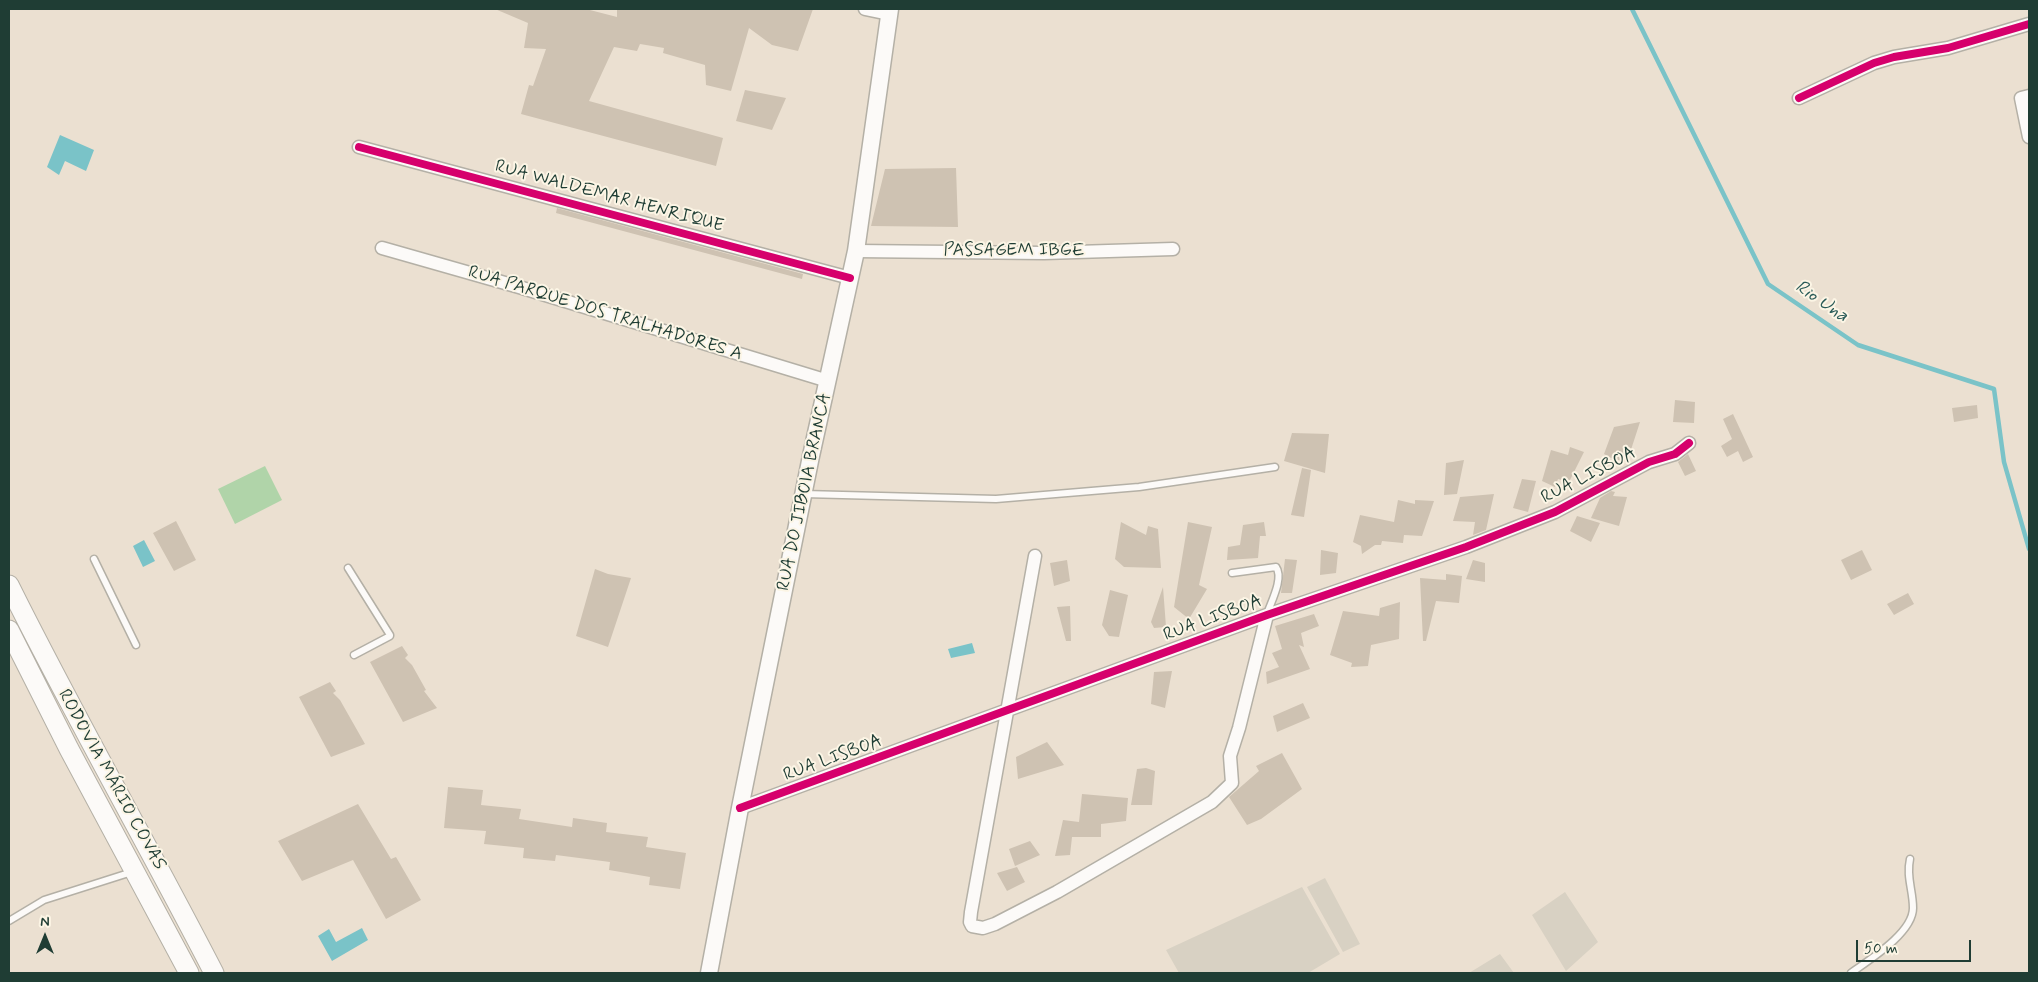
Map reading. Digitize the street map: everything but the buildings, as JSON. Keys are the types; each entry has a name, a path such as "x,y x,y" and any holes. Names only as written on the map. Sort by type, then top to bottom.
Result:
{"main road":[{"name":"RUA DO JIBOIA BRANCA","path":"709,973 740,808 856,251 890,11"},
{"name":"RODOVIA MÁRIO COVAS","path":"9,585 66,699 165,879 214,973"},
{"name":"RODOVIA MÁRIO COVAS","path":"9,630 69,749 189,973"}],"street":[{"path":"865,9 890,11"},
{"path":"1799,98 1874,63 1894,57 1948,48 2029,24"},
{"path":"2025,97 2029,137"},
{"name":"RUA WALDEMAR HENRIQUE","path":"360,147 850,278"},
{"name":"RUA PARQUE DOS TRALHADORES A","path":"382,248 828,381"},
{"name":"PASSAGEM IBGE","path":"856,251 1044,252 1172,250"},
{"name":"RUA LISBOA","path":"740,808 1267,615 1466,547 1555,512 1649,462 1674,454 1689,444"},
{"path":"1035,556 971,912 970,922 977,929 995,924 1066,887 1212,802 1232,784 1230,756 1239,728 1267,615"}],"lane":[{"path":"804,494 996,499 1139,487 1275,467"},
{"path":"94,559 136,645"},
{"path":"348,568 390,635 354,655"},
{"path":"1232,573 1267,568 1278,569 1279,577 1267,615"},
{"path":"1851,973 1886,947 1908,924 1913,910 1907,870 1910,859"},
{"path":"9,921 44,900 134,871"}],"shaded area":[{"path":"1325,878 1360,944 1343,952 1307,887"},
{"path":"1302,887 1340,954 1308,973 1179,973 1166,950"},
{"path":"1565,892 1598,942 1566,971 1532,915"},
{"path":"1500,954 1514,973 1469,973"}],"green space":[{"path":"265,466 282,500 235,524 218,489"}],"water":[{"path":"60,135 94,150 86,171 65,161 59,175 47,167"},
{"path":"144,540 155,561 143,567 133,546"},
{"path":"972,643 975,653 951,658 948,649"},
{"path":"362,928 368,940 332,961 318,936 329,929 336,942"}],"waterway":[{"name":"Rio Una","path":"1632,9 1768,284 1858,345 1994,389 2004,462 2029,549"}],"cycle path":[{"path":"1799,98 1874,63 1894,57 1948,48 2029,24"},
{"path":"359,147 850,278"},
{"path":"740,808 1267,615 1466,547 1555,512 1649,462 1675,454 1689,443"}]}
